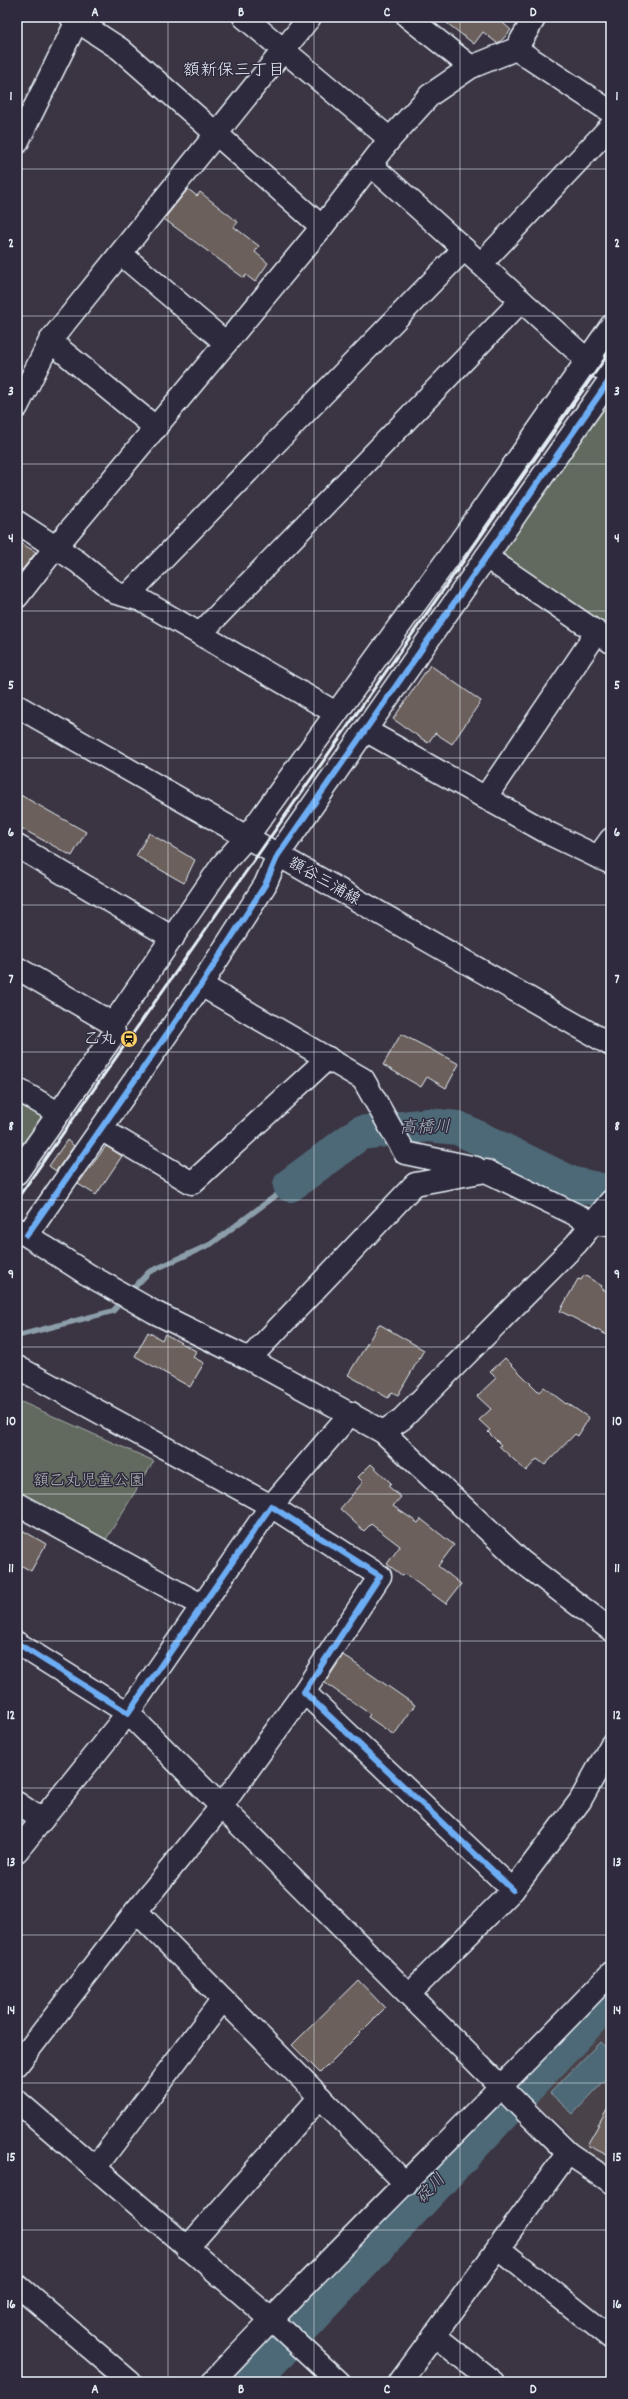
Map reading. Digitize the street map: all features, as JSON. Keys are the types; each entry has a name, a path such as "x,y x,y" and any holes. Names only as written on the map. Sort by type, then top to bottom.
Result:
{"street":[{"path":"244,17 390,139"},
{"path":"17,407 50,341 310,17"},
{"path":"408,17 471,67"},
{"path":"17,597 55,548 322,228 390,139 430,95 471,67 516,49 536,17"},
{"path":"17,142 76,19 120,49 322,228"},
{"path":"516,49 611,112"},
{"path":"481,264 611,126"},
{"path":"371,165 587,360 611,377 278,855 265,885 201,985 101,1129 22,1232 103,1283 154,1312 351,1413 383,1432 521,1560 611,1630"},
{"path":"128,595 464,248"},
{"path":"120,254 226,343"},
{"path":"201,633 521,301"},
{"path":"17,1173 114,1034 113,1024 222,865 247,837 336,712 458,546 611,326"},
{"path":"50,341 156,428"},
{"path":"17,522 78,562 116,593 128,595 201,633 336,712"},
{"path":"485,798 604,637 486,557"},
{"name":"額谷三浦線","path":"17,706 611,1045"},
{"path":"365,730 550,834 605,860 611,839"},
{"path":"17,846 173,938"},
{"path":"17,968 113,1024"},
{"path":"201,985 363,1078 405,1153 486,1171 605,1215 402,1419 383,1432"},
{"path":"101,1129 192,1183 328,1058"},
{"path":"17,1089 58,1113"},
{"path":"249,1360 415,1184 486,1171"},
{"path":"17,1367 271,1506 380,1576 304,1692 221,1807 136,1911 17,2065"},
{"path":"17,1851 128,1713 201,1605 271,1506 351,1413"},
{"path":"17,1504 201,1605"},
{"path":"17,1643 128,1713 410,1993 568,2153 611,2182"},
{"path":"304,1692 513,1890"},
{"path":"410,1993 513,1890 580,1801 611,1745"},
{"path":"17,1804 42,1820"},
{"path":"136,1911 406,2184"},
{"path":"212,2382 283,2331 406,2184 512,2097 611,1973"},
{"path":"95,2168 223,1999"},
{"path":"188,2248 320,2097"},
{"path":"17,2101 188,2248 339,2382"},
{"path":"400,2382 568,2153"},
{"path":"498,2248 611,2338"},
{"path":"17,2286 130,2382"},
{"path":"434,2335 493,2382"}],"shaded area":[{"path":"611,2013 611,2172 580,2151 567,2131 530,2099"}],"green space":[{"path":"607,400 611,400 611,631 506,559 503,550"},
{"path":"17,1099 48,1119 17,1162"},
{"name":"額乙丸児童公園","path":"17,1400 154,1461 105,1541 17,1491"}],"water":[{"path":"600,2042 611,2052 611,2074 573,2114 550,2093"}],"building":[{"path":"439,17 496,17 511,30 501,41 497,43 483,32 474,44"},
{"path":"188,189 197,196 200,192 238,222 234,227 259,246 255,252 268,263 255,282 246,275 244,278 164,219"},
{"path":"17,541 36,552 22,570 17,567"},
{"path":"430,665 481,701 452,744 435,733 428,743 393,719"},
{"path":"17,793 86,832 72,856 17,826"},
{"path":"149,833 195,860 184,883 136,856"},
{"path":"401,1034 459,1064 446,1088 427,1077 421,1087 383,1065"},
{"path":"67,1140 74,1146 56,1171 49,1166"},
{"path":"106,1146 122,1156 96,1195 78,1184"},
{"path":"584,1275 602,1286 601,1288 611,1294 611,1337 560,1311 578,1279 581,1280"},
{"path":"379,1324 424,1350 398,1395 392,1392 388,1398 348,1375"},
{"path":"148,1332 162,1340 165,1334 196,1351 193,1357 204,1363 190,1387 135,1356"},
{"path":"505,1358 539,1392 544,1387 566,1404 567,1403 589,1418 578,1436 575,1434 545,1465 537,1459 526,1471 499,1446 501,1445 488,1432 490,1430 479,1420 491,1409 477,1396 496,1378 490,1372"},
{"path":"371,1464 391,1483 388,1486 401,1497 393,1506 418,1523 421,1519 454,1545 438,1566 461,1584 446,1604 405,1574 403,1576 387,1564 400,1546 371,1524 364,1531 340,1509 363,1482 358,1477"},
{"path":"17,1527 46,1544 31,1571 17,1563"},
{"path":"343,1655 415,1705 394,1735 368,1717 370,1714 325,1683"},
{"path":"358,1980 385,2008 320,2073 292,2045"},
{"path":"611,2103 611,2157 587,2145"}],"waterway":[{"name":"高橋川","path":"290,1185 360,1133 428,1125 458,1128 573,1184 611,1192"},
{"path":"130,1292 149,1272 211,1244 290,1185"},
{"path":"17,1336 113,1311 123,1300"},
{"name":"碇川","path":"252,2382 611,1998"}],"railway":[{"path":"17,1199 611,350"}],"cycle path":[{"path":"27,1235 201,985 265,885 278,855 611,378"},
{"path":"17,1643 128,1713 271,1506 380,1576 304,1692 513,1890"}],"place":[{"name":"乙丸","path":"129,1039"}],"district":[{"name":"額新保三丁目","path":"234,72"}]}
